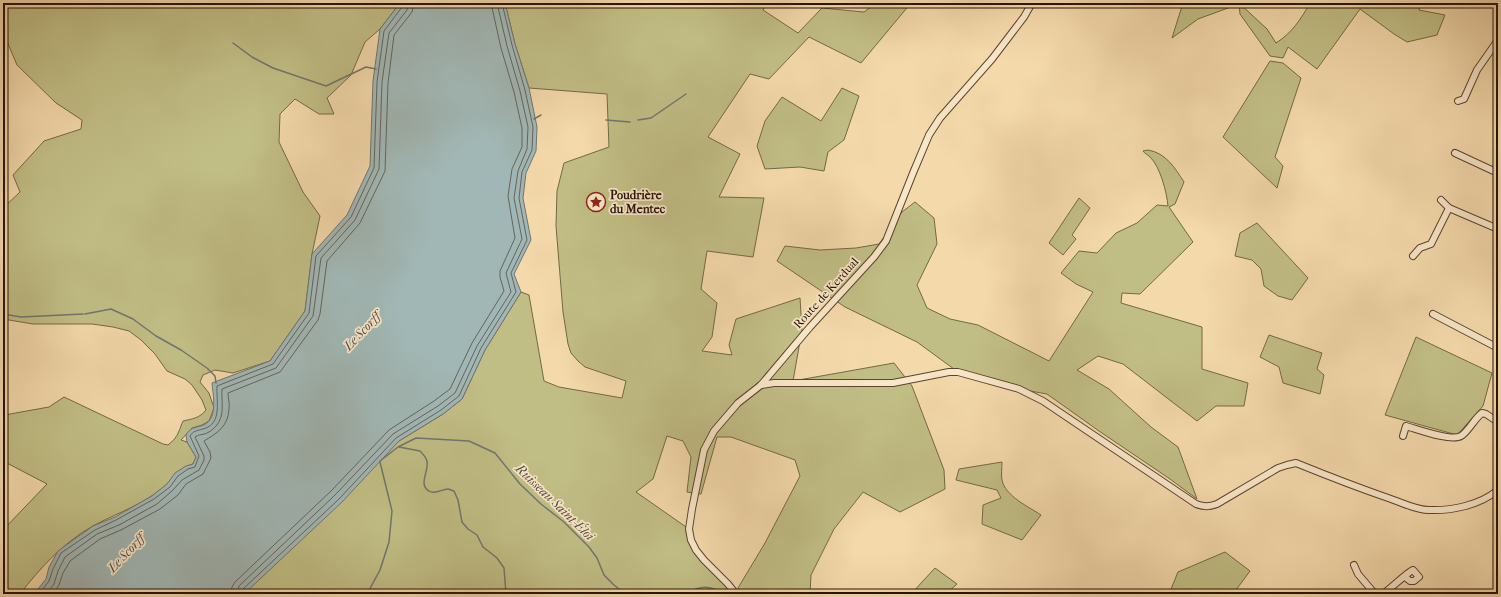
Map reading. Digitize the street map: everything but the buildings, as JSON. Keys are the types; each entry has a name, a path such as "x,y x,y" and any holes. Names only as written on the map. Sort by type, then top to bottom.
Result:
{"street":[{"name":"Route de Kerdual","path":"736,594 704,560 696,550 691,540 690,529 704,450 714,431 724,419 738,403 761,385 810,327 874,257 886,241 929,135 940,118 996,53 1024,17 1032,3"},
{"path":"1458,101 1464,99 1477,70 1498,40"},
{"path":"1455,153 1498,173"},
{"path":"1440,200 1449,208 1498,230"},
{"path":"1413,256 1420,248 1431,244 1449,208"},
{"path":"1433,314 1498,348"},
{"path":"761,385 774,383 893,383 950,372 963,373 1020,389 1044,401 1190,500 1204,507 1211,507 1217,504 1278,468 1296,464 1420,509 1429,510 1469,505 1482,500 1498,490"},
{"path":"1403,436 1406,426 1447,437 1457,438 1462,436 1482,413 1498,422"},
{"path":"1354,565 1358,574 1375,594"},
{"path":"1383,594 1405,577"}],"shaded area":[{"path":"3,3 400,3 380,29 365,42 351,75 327,98 334,114 319,114 295,99 280,114 279,142 303,192 320,216 312,254 305,311 270,361 233,373 215,370 203,375 200,382 209,393 214,408 209,421 192,428 181,440 187,442 196,457 193,464 178,472 164,487 146,500 82,532 44,565 20,594 3,594 3,530 47,484 3,461 3,416 49,407 64,397 168,445 177,435 183,421 193,419 204,413 206,410 202,400 192,385 185,379 167,371 155,354 141,340 129,331 92,324 33,324 3,319 3,208 20,192 13,175 44,141 81,129 82,120 56,103 17,65 3,32"},
{"path":"505,3 767,3 763,10 798,33 822,8 864,12 876,3 911,3 861,63 809,37 769,79 750,74 708,137 740,154 719,197 764,198 753,257 707,251 701,289 717,303 712,337 702,351 732,355 729,345 736,319 800,298 802,330 793,381 894,363 912,386 944,470 945,489 900,512 863,492 834,529 811,575 810,594 742,594 738,588 765,543 800,476 795,460 731,437 717,437 701,494 687,492 691,457 683,441 667,436 653,479 636,492 689,529 696,550 736,594 243,594 399,441 443,414 462,399 485,350 521,292 529,295 544,381 559,387 622,398 626,381 585,367 571,353 568,344 563,312 556,226 557,191 564,163 609,147 607,94 529,88 515,44"},
{"path":"1183,3 1239,3 1267,29 1276,43 1287,35 1296,25 1310,3 1420,3 1419,10 1445,15 1437,35 1407,42 1360,9 1317,69 1288,47 1283,58 1270,56 1240,14 1239,4 1198,19 1172,38"},
{"path":"1270,61 1283,63 1301,78 1275,157 1283,166 1277,188 1223,137"},
{"path":"842,88 859,96 844,140 828,152 824,171 800,167 765,169 757,146 765,121 782,97 821,121"},
{"path":"1148,150 1160,154 1165,158 1184,182 1175,204 1169,207 1193,242 1140,294 1122,293 1121,303 1202,327 1202,369 1248,383 1244,406 1216,406 1197,421 1123,364 1098,356 1077,370 1109,389 1151,427 1178,447 1197,499 1047,394 1019,389 958,372 917,342 845,307 777,261 785,246 820,250 856,248 879,244 902,212 915,202 934,218 937,244 917,285 927,308 950,319 978,325 1049,361 1093,292 1076,284 1061,273 1079,251 1097,253 1116,233 1137,223 1157,205 1168,206 1165,187 1160,173 1154,161 1143,151"},
{"path":"1079,198 1090,208 1072,235 1076,239 1063,255 1049,243"},
{"path":"1257,223 1308,278 1292,300 1278,296 1264,286 1261,269 1252,260 1235,256 1240,233"},
{"path":"1269,335 1322,353 1317,369 1324,375 1320,394 1283,383 1279,367 1260,357"},
{"path":"1416,337 1492,373 1483,406 1457,435 1385,415"},
{"path":"1002,462 1002,480 1004,486 1012,496 1041,515 1022,540 982,524 983,505 1001,498 997,490 956,480 959,469"},
{"path":"1225,552 1250,571 1233,594 1169,594 1178,572"},
{"path":"935,568 957,584 946,594 911,594"}],"water":[{"name":"Le Scorff","path":"400,3 505,3 515,44 529,88 537,127 536,151 526,173 523,198 531,240 514,274 521,292 485,350 462,399 443,414 399,441 342,502 244,594 34,594 46,579 49,567 58,551 93,526 115,517 152,496 167,484 175,473 186,466 193,464 196,457 187,442 186,435 194,428 207,423 213,414 214,401 212,383 270,361 305,311 312,254 347,215 370,166 373,81 380,29"}],"waterway":[{"path":"233,43 252,57 273,68 326,86 366,67 376,69"},
{"path":"638,120 651,118 686,94"},
{"path":"534,119 541,115"},
{"path":"606,120 630,122"},
{"path":"85,314 111,309 133,319 156,336 181,350 207,368 215,376 216,383"},
{"path":"3,314 21,317 83,314"},
{"name":"Ruisseau Saint-Éloi","path":"380,461 398,447 416,438 469,441 495,453 520,484 541,504 564,522 589,547 597,558 604,575 625,594"},
{"path":"399,447 420,451 425,456 427,466 424,485 429,491 436,492 446,489 454,491 458,500 462,522 468,529 477,535 483,547 497,558 504,568 506,594"},
{"path":"367,594 380,570 389,542 392,511 380,462"},
{"name":"Ruisseau Saint-Éloi","path":"687,594 696,589 705,587 714,589 723,594"}],"place":[{"name":"Poudrière du Mentec","path":"596,202"}]}
